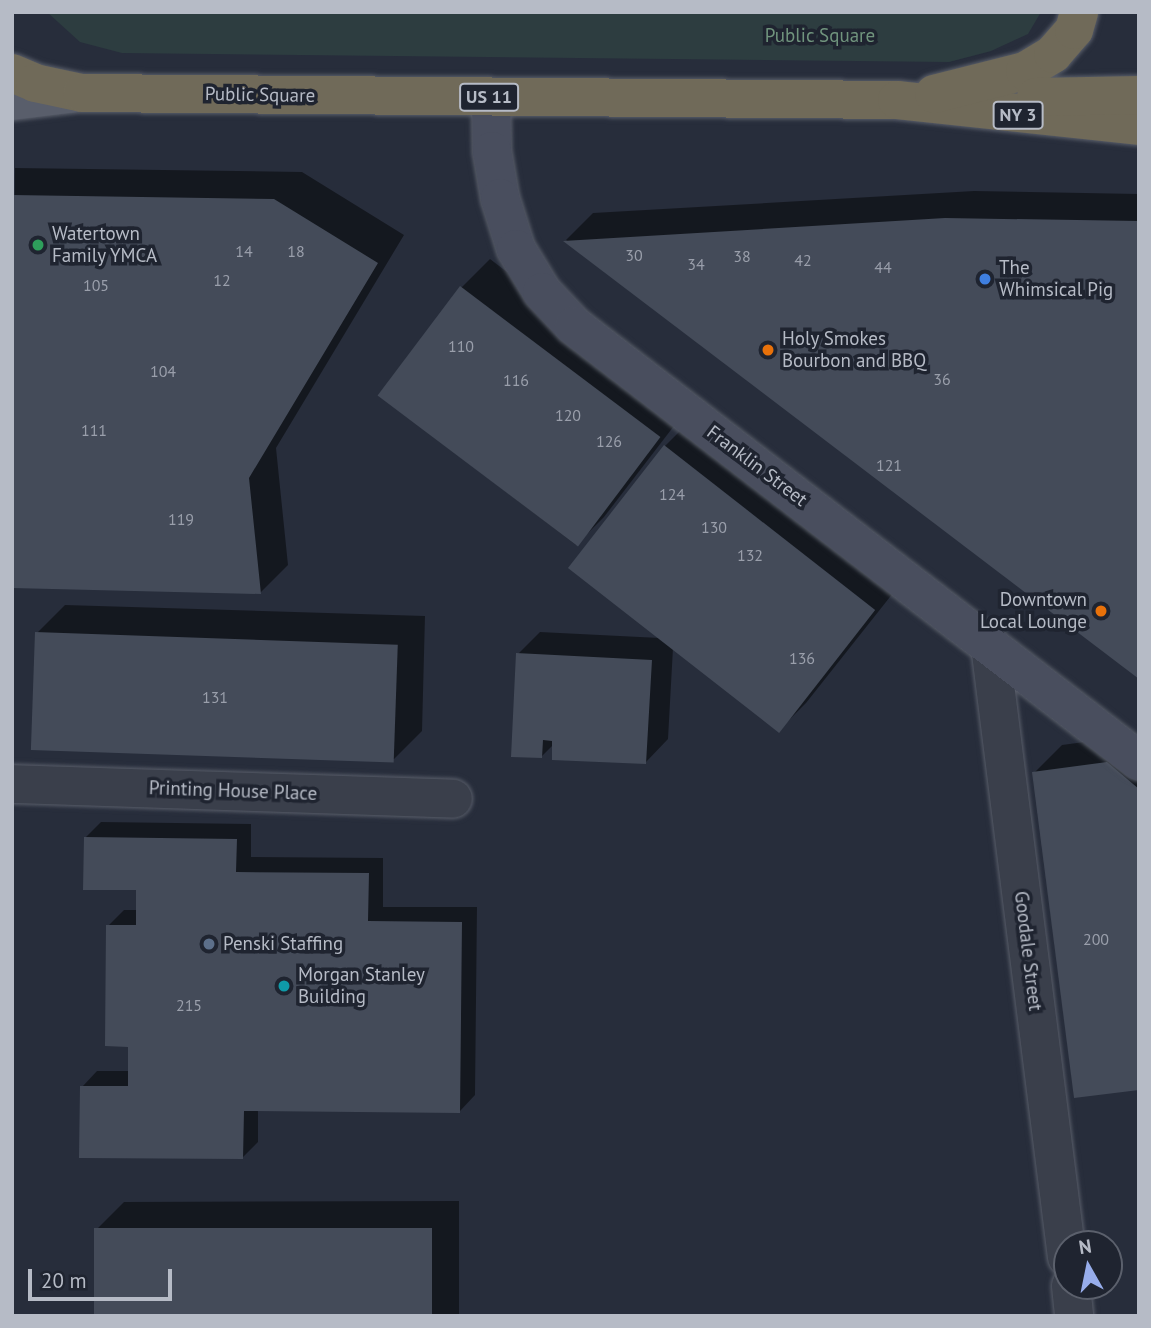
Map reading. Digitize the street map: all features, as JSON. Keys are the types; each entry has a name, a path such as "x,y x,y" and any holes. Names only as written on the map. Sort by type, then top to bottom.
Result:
{"highway":[{"path":"897,100 989,83 1025,71 1053,54 1074,30 1079,12"},
{"path":"12,47 24,63 53,83 82,93"},
{"name":"Public Square","path":"12,72 35,83 82,93 897,100 1139,126"},
{"name":"US 11","path":"897,100 1139,95"}],"main road":[{"name":"US 11","path":"12,102 82,93"}],"street":[{"name":"Franklin Street","path":"491,97 492,151 500,198 516,249 542,292 574,326 1139,761"},
{"name":"Goodale Street","path":"990,645 1064,1230"},
{"name":"Printing House Place","path":"12,784 453,799"}],"green space":[{"name":"Public Square","path":"47,12 1041,12 1028,34 991,51 949,62 122,53 80,42"}],"building":[{"path":"12,195 274,199 378,263 249,478 261,594 12,588"},
{"path":"945,218 1139,221 1139,679 563,241"},
{"path":"460,286 660,437 578,546 378,395"},
{"path":"664,445 875,610 779,733 568,568"},
{"path":"35,632 398,645 394,763 31,750"},
{"path":"516,653 652,660 646,764 552,760 552,741 543,740 542,758 511,757"},
{"path":"1107,762 1139,789 1139,1090 1074,1098 1032,772"},
{"name":"Morgan Stanley Building","path":"84,837 237,839 236,872 369,873 368,921 462,922 460,1113 244,1111 243,1159 79,1158 80,1086 128,1086 128,1047 105,1046 106,925 136,925 136,890 83,890"},
{"path":"94,1228 432,1228 432,1316 94,1316"}],"place":[{"name":"Watertown Family YMCA","path":"38,245"},
{"name":"The Whimsical Pig","path":"985,279"},
{"name":"Holy Smokes Bourbon and BBQ","path":"768,350"},
{"name":"Downtown Local Lounge","path":"1101,611"},
{"name":"Penski Staffing","path":"209,944"},
{"name":"Morgan Stanley Building","path":"284,986"}]}
